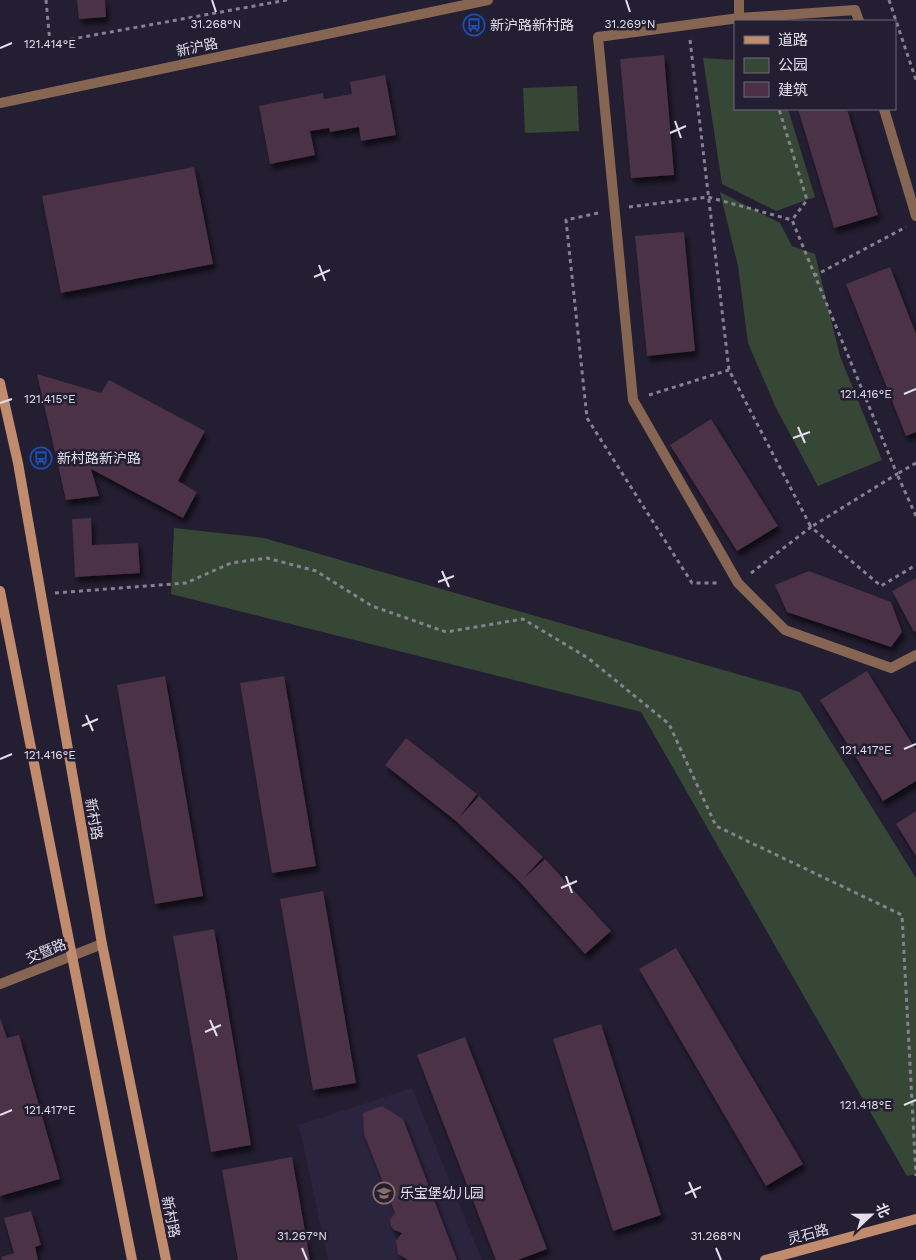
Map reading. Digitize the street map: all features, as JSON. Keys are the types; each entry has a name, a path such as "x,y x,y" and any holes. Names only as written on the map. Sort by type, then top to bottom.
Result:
{"main road":[{"name":"新村路","path":"0,383 18,463 102,944 166,1260"},
{"path":"0,591 70,956 132,1260"},
{"name":"灵石路","path":"765,1260 916,1219"}],"street":[{"name":"新沪路","path":"0,103 488,0"},
{"path":"739,0 739,18"},
{"path":"858,20 855,10 739,18 598,37 633,400 738,582 785,630 891,668 916,655"},
{"path":"884,110 916,216"},
{"name":"交暨路","path":"0,984 102,944"}],"path":[{"path":"46,0 50,43 287,0"},
{"path":"889,0 896,20"},
{"path":"896,21 916,80"},
{"path":"688,25 730,370 812,528 881,586 916,565"},
{"path":"779,110 807,200 792,220"},
{"path":"615,209 708,197 792,220"},
{"path":"792,220 916,516"},
{"path":"814,276 908,226"},
{"path":"633,400 730,370"},
{"path":"738,582 812,528 916,463"},
{"path":"40,594 186,583 231,563 267,558 316,570 372,606 446,632 523,619 588,658 669,724 716,826 902,915 916,1176"}],"shaded area":[{"name":"乐宝堡幼儿园","path":"412,1088 482,1260 328,1260 299,1125"}],"green space":[{"path":"703,58 734,60 734,110 788,110 815,197 776,211 722,184"},
{"path":"577,86 579,131 525,133 523,88"},
{"path":"720,192 780,223 792,246 815,254 840,356 882,460 818,486 776,408 748,343 738,266"},
{"path":"174,528 264,538 800,692 916,878 916,1174 907,1176 641,712 171,594"}],"building":[{"path":"77,0 105,0 106,17 79,19"},
{"path":"664,55 674,175 631,178 620,59"},
{"path":"385,75 396,135 361,141 359,127 330,132 329,128 310,131 315,155 270,164 259,106 323,93 324,99 352,94 350,82"},
{"path":"798,110 847,110 878,215 834,228"},
{"path":"194,167 213,264 61,293 42,196"},
{"path":"684,232 695,351 647,356 635,236"},
{"path":"890,267 916,334 916,432 906,436 846,284"},
{"path":"37,374 101,393 109,380 205,431 178,481 197,492 183,518 91,469 99,496 66,500"},
{"path":"711,419 778,526 737,551 670,445"},
{"path":"91,518 92,545 138,543 140,573 75,577 72,519"},
{"path":"809,571 891,602 902,632 891,647 787,612 775,585"},
{"path":"916,578 916,630 914,632 892,591"},
{"path":"867,671 916,750 916,781 883,801 820,700"},
{"path":"165,676 203,896 155,904 117,685"},
{"path":"284,676 316,866 272,873 240,683"},
{"path":"406,738 477,794 458,819 479,796 543,857 523,879 545,859 611,931 585,954 520,882 456,821 385,765"},
{"path":"916,811 916,856 896,824"},
{"path":"323,891 356,1083 313,1090 280,899"},
{"path":"214,929 251,1145 211,1152 173,936"},
{"path":"676,948 803,1164 766,1186 639,969"},
{"path":"0,1018 7,1038 19,1035 60,1179 0,1196"},
{"path":"601,1024 661,1215 613,1231 553,1039"},
{"path":"465,1037 547,1249 518,1260 496,1260 417,1055"},
{"path":"382,1106 403,1119 457,1260 408,1260 398,1254 396,1241 402,1233 394,1230 391,1226 390,1220 395,1213 364,1134 363,1113"},
{"path":"292,1157 310,1260 238,1260 222,1170"},
{"path":"31,1211 41,1245 35,1247 38,1260 2,1260 1,1257 14,1253 4,1218"}],"place":[{"name":"新沪路新村路","path":"474,25"},
{"name":"新村路新沪路","path":"41,458"},
{"name":"乐宝堡幼儿园","path":"384,1193"}]}
